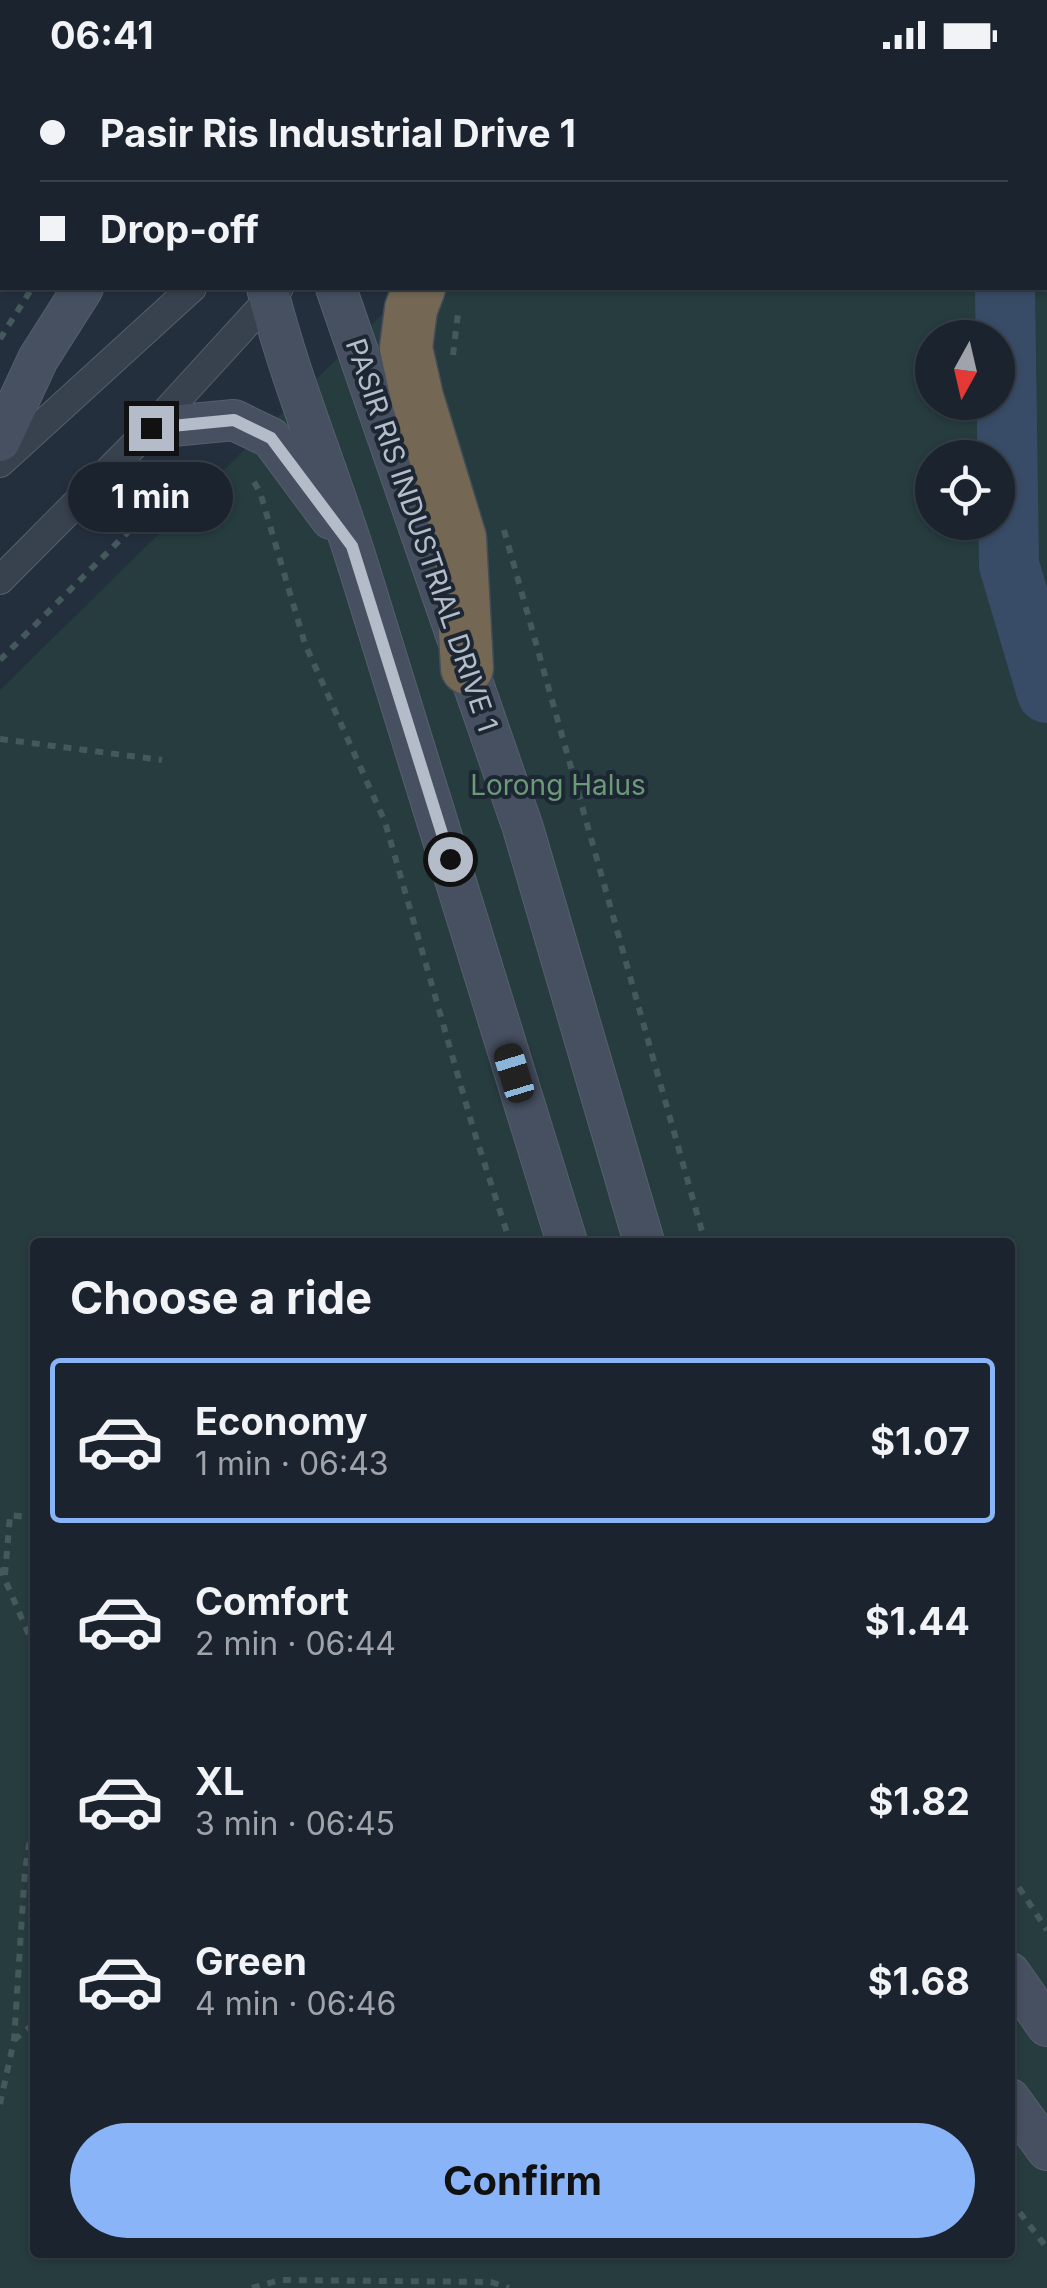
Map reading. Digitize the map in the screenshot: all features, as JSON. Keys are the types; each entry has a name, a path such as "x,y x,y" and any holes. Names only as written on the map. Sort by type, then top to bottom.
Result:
{"highway":[{"path":"440,293 411,309 406,348 460,538 467,668"}],"main road":[{"path":"0,440 38,359 82,290"},
{"name":"PASIR RIS INDUSTRIAL DRIVE 1","path":"337,290 523,828 643,1238"},
{"path":"272,291 282,347 352,546 566,1238"},
{"path":"151,428 234,420 271,438 352,546"},
{"path":"1015,1980 1047,2026"},
{"path":"1015,2105 1047,2150"}],"street":[{"path":"0,463 190,290"},
{"path":"0,580 151,428 272,291"}],"path":[{"path":"0,339 31,290"},
{"path":"440,293 454,329 456,372"},
{"path":"0,660 177,480 200,459 212,460"},
{"path":"248,470 260,492 305,644 384,822 472,1128 509,1238"},
{"path":"504,528 704,1238"},
{"path":"0,739 162,760"},
{"path":"30,1517 10,1515 3,1572 30,1637"},
{"path":"0,2104 14,2040 30,1839"},
{"path":"1015,1882 1047,1930"},
{"path":"14,2040 30,2026"},
{"path":"1015,2206 1047,2248"},
{"path":"252,2288 280,2280 299,2280 491,2282 509,2288"}],"green space":[{"name":"Lorong Halus","path":"407,290 1047,290 1047,2288 0,2288 0,690"}],"waterway":[{"path":"1005,290 1009,565 1047,693"}],"route":[{"path":"151,428 234,420 271,438 352,546 450,859"}]}
